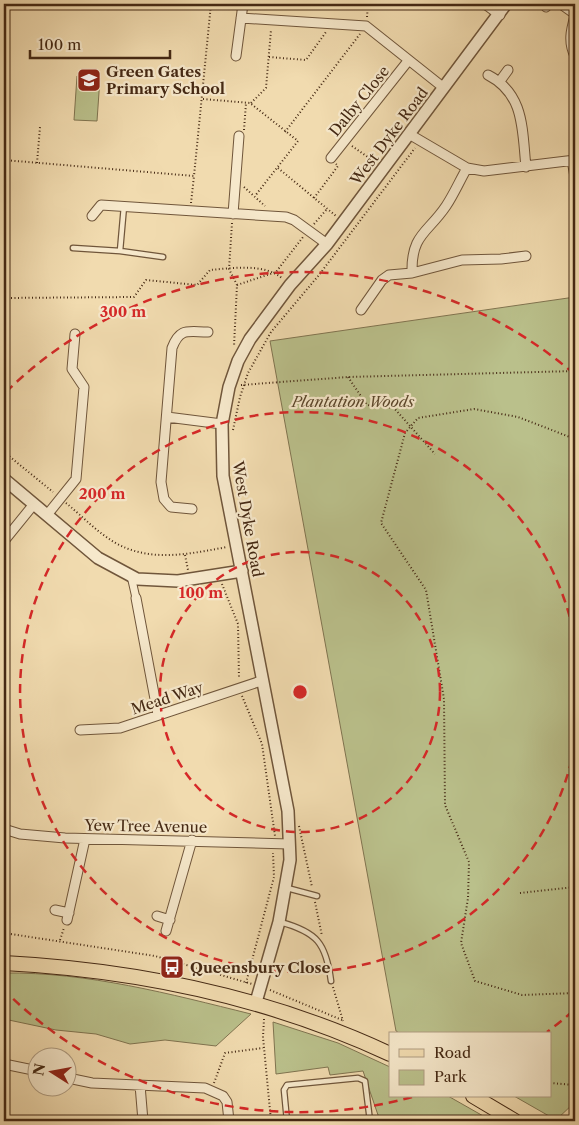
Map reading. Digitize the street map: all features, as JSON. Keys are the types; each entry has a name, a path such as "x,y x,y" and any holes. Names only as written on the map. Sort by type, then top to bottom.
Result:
{"main road":[{"path":"4,963 105,972 178,985 260,1004 341,1031 389,1054"},
{"path":"476,1098 515,1121"}],"street":[{"path":"236,56 244,4"},
{"path":"485,4 500,15"},
{"name":"West Dyke Road","path":"260,1004 260,986 279,922 290,860 288,811 261,681 223,476 222,424 230,387 244,348 290,285 327,244 500,15 506,4"},
{"path":"561,4 575,15 571,31 571,48 575,56"},
{"path":"241,18 366,26"},
{"name":"Dalby Close","path":"366,26 444,88"},
{"name":"Dalby Close","path":"330,158 408,61"},
{"path":"500,82 508,70"},
{"path":"488,75 500,82 509,91 521,119 526,166"},
{"path":"409,134 467,168 484,171 574,160 575,177"},
{"path":"233,214 239,136"},
{"path":"412,273 412,258 415,246 423,231 445,207 467,168"},
{"path":"92,216 101,205 275,216 294,220 327,244"},
{"path":"361,310 382,280 388,275 412,273 462,260 501,260 526,256"},
{"path":"192,509 171,507 164,499 161,482 172,348 176,336 184,332 208,332"},
{"path":"47,515 76,478 84,387 72,369 75,334"},
{"path":"167,417 222,424"},
{"path":"4,479 98,558 131,576 178,582 242,571"},
{"path":"4,541 34,504"},
{"path":"131,576 158,715"},
{"name":"Mead Way","path":"80,730 120,728 261,681"},
{"name":"Yew Tree Avenue","path":"4,828 20,834 85,838 289,844"},
{"path":"55,910 68,916 85,838"},
{"path":"166,931 192,840"},
{"path":"157,916 170,920"},
{"path":"4,1064 28,1069"},
{"path":"78,1080 92,1083 212,1090 223,1096 227,1102 229,1121"},
{"path":"140,1085 143,1121"}],"lane":[{"path":"120,251 124,206"},
{"path":"74,248 120,251 162,257"},
{"path":"285,887 317,896"},
{"path":"279,922 299,928 313,935 329,962 331,981"},
{"path":"287,1121 284,1090 286,1085 358,1078 365,1081 370,1121"}],"path":[{"path":"190,210 203,99 211,4"},
{"path":"285,132 366,26 368,4"},
{"path":"250,103 266,88 272,20"},
{"path":"269,57 306,60 332,24"},
{"path":"203,99 250,103 298,141 255,196"},
{"path":"239,136 244,130 246,103"},
{"path":"37,163 40,127"},
{"path":"344,140 384,168"},
{"path":"246,383 248,374 271,332 319,275 420,140"},
{"path":"314,198 338,166 330,158"},
{"path":"4,160 194,176"},
{"path":"278,168 343,222"},
{"path":"236,180 275,216"},
{"path":"237,286 276,272 308,230 327,209"},
{"path":"233,214 229,269 237,286 234,346 244,348"},
{"path":"4,298 134,296 146,280 197,285 210,270 244,268 276,272 290,285"},
{"path":"230,387 246,383 348,377 575,371"},
{"path":"348,377 367,405 394,408 435,454"},
{"path":"575,440 518,417 474,409 418,418 406,433 381,523 426,590 444,698 445,806 469,862 468,898 461,943 475,981 522,995 575,993"},
{"path":"4,452 112,541 124,548 143,554 185,555 237,545"},
{"path":"185,555 190,580"},
{"path":"219,575 238,624 240,688 262,744 276,832 273,843 274,877 246,983"},
{"path":"520,893 575,887"},
{"path":"60,940 68,916"},
{"path":"4,933 156,956 260,986 343,1021 331,981"},
{"path":"260,1004 271,1121"},
{"path":"212,1090 225,1053 264,1048"},
{"path":"552,1083 575,1085"}],"green space":[{"path":"77,76 100,78 97,121 74,120"},
{"name":"Plantation Woods","path":"575,297 575,1102 556,1120 518,1098 552,1098 552,1032 396,1031 270,341"},
{"path":"4,973 67,976 98,980 159,992 251,1014 216,1046 165,1040 130,1044 96,1034 56,1030 4,1019"},
{"path":"273,1022 338,1043 389,1067 389,1098 452,1098 492,1121 392,1121 378,1115 363,1071 330,1075 328,1067 276,1074"}],"place":[{"name":"Green Gates Primary School","path":"89,80"},
{"name":"Queensbury Close","path":"172,967"}]}
